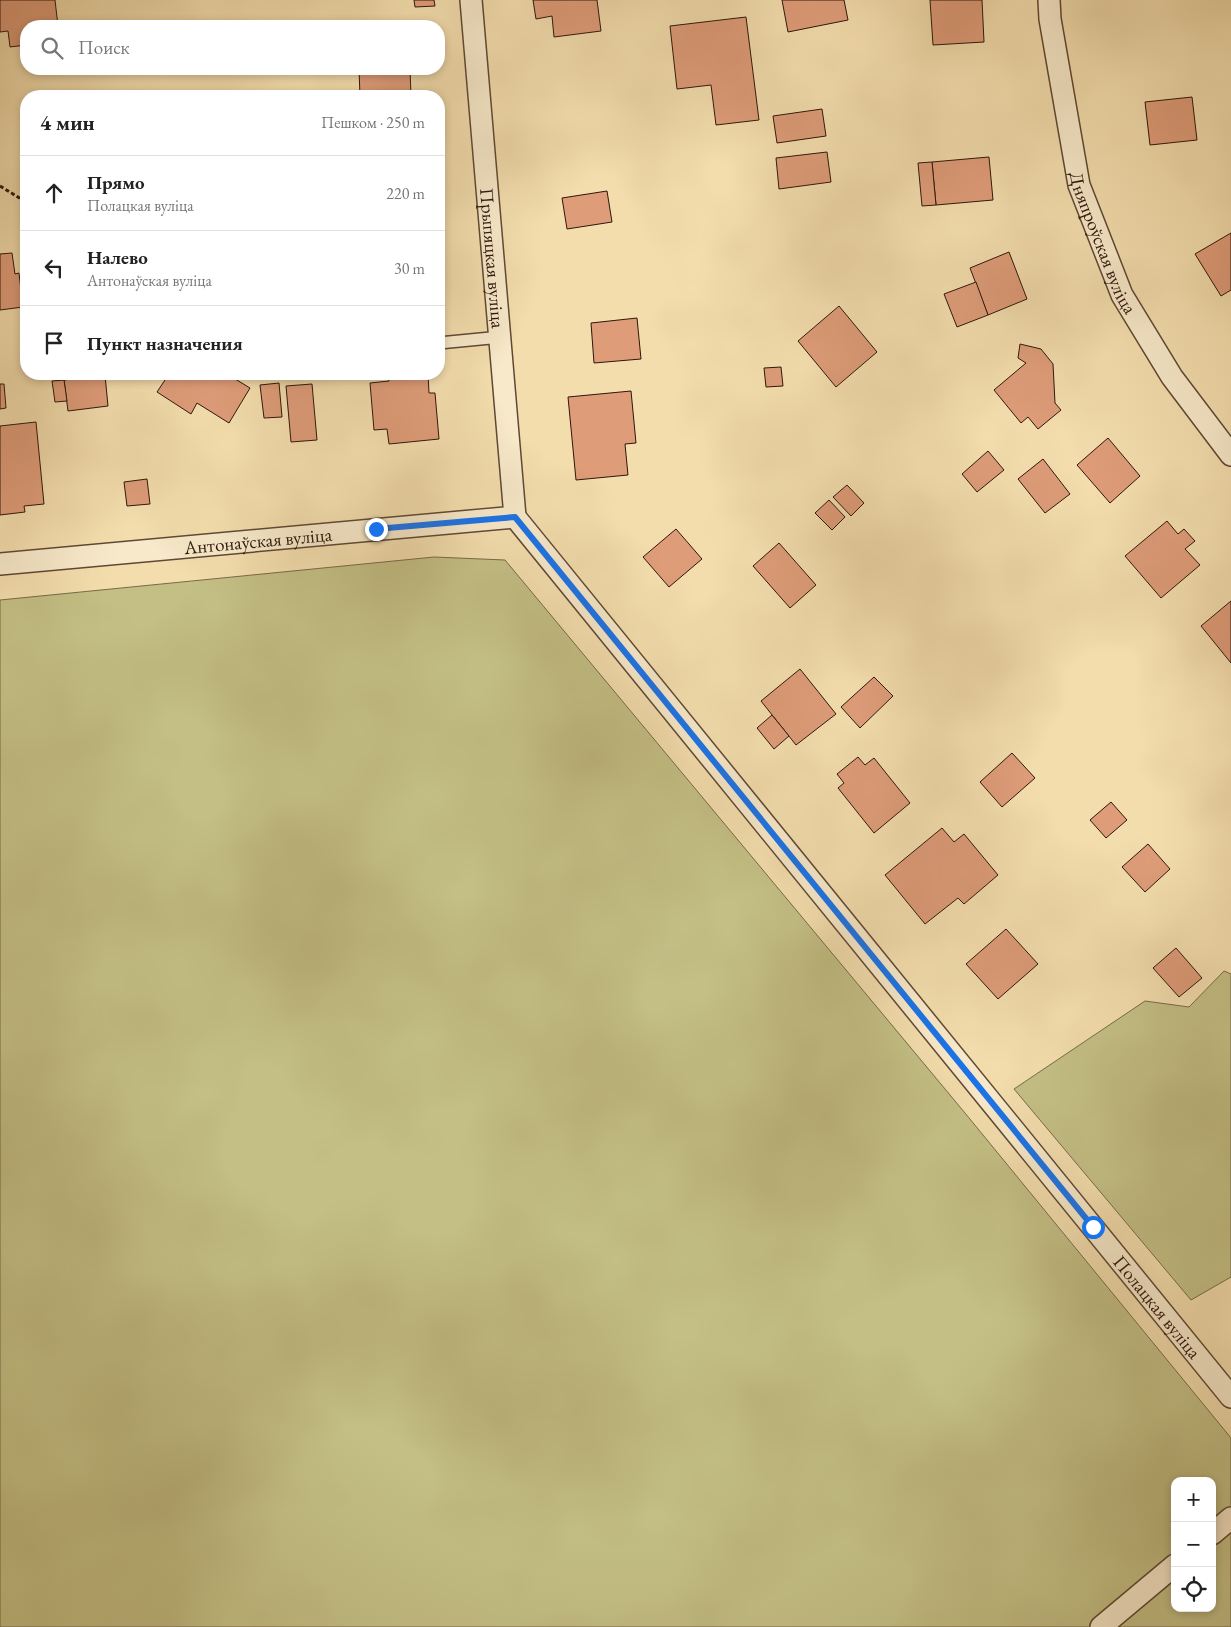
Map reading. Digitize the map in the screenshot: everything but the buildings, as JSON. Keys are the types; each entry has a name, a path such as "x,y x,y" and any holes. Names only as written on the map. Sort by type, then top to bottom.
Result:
{"street":[{"name":"Прыпяцкая вуліца","path":"471,0 515,517"},
{"name":"Дняпроўская вуліца","path":"1049,0 1050,19 1079,185 1122,295 1172,377 1231,455"},
{"name":"Антонаўская вуліца","path":"0,564 515,517"},
{"name":"Полацкая вуліца","path":"515,517 1231,1397"},
{"path":"1216,1531 1231,1518"},
{"path":"1101,1627 1173,1567"}],"lane":[{"path":"445,342 501,337"}],"path":[{"path":"0,186 20,198"}],"shaded area":[{"path":"434,557 505,560 965,1113 1231,1438 1231,1627 0,1627 0,600"},
{"path":"1224,971 1231,974 1231,1277 1191,1300 1014,1089 1145,1001 1189,1007"}],"route":[{"path":"376,529 515,517 1093,1227"}]}
